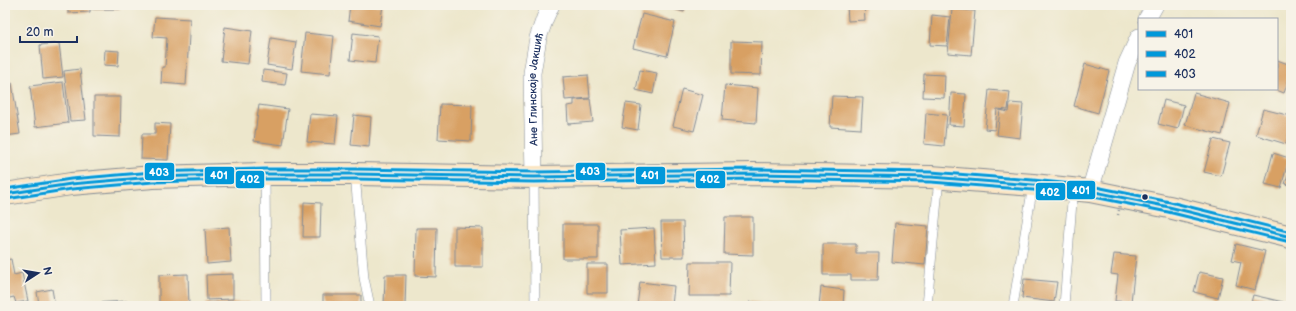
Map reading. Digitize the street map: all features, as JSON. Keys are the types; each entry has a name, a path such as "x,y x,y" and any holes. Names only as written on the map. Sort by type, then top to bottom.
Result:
{"main road":[{"path":"5,194 71,184 153,176 265,174 534,177 753,174 939,178 1081,190 1169,207 1291,237"}],"street":[{"path":"1148,18 1155,5"},
{"name":"Ане Глинскаје Јакшић","path":"534,177 532,73 538,38 550,6"},
{"path":"1081,190 1127,63 1138,39"}],"lane":[{"path":"265,174 266,306"},
{"path":"354,174 364,278 370,306"},
{"path":"534,177 535,306"},
{"path":"927,306 939,178"},
{"path":"1013,306 1033,185"},
{"path":"1064,306 1081,190"}],"path":[{"path":"1118,215 1124,184"}],"building":[{"path":"68,5 90,5 90,12 68,13"},
{"path":"91,5 120,5 120,9 91,9"},
{"path":"350,5 383,5 380,26 348,21"},
{"path":"658,5 686,5 684,12"},
{"path":"847,5 864,5 865,20 848,21"},
{"path":"952,9 975,11 971,55 948,53"},
{"path":"642,14 675,22 667,56 633,48"},
{"path":"932,15 950,17 947,46 930,45"},
{"path":"155,17 190,19 186,85 161,83 162,67 165,67 167,38 153,37"},
{"path":"225,27 252,31 248,64 221,61"},
{"path":"305,33 334,36 330,74 301,71"},
{"path":"353,33 378,36 375,63 350,60"},
{"path":"271,38 296,42 292,69 267,65"},
{"path":"731,41 762,42 761,75 731,74"},
{"path":"59,43 63,77 43,79 40,45"},
{"path":"105,50 119,51 118,66 104,65"},
{"path":"1278,60 1291,65 1291,73 1284,93 1276,90 1278,90"},
{"path":"1085,64 1109,71 1098,113 1074,106"},
{"path":"80,69 86,120 70,121 64,71"},
{"path":"263,70 287,73 285,85 262,82"},
{"path":"640,70 657,73 653,94 636,90"},
{"path":"924,74 945,75 944,98 923,97"},
{"path":"588,75 590,98 565,100 563,77"},
{"path":"63,82 68,123 35,127 30,86"},
{"path":"12,83 20,134 5,136 5,84"},
{"path":"725,85 758,88 756,123 722,120"},
{"path":"682,89 703,95 694,131 673,126"},
{"path":"989,90 1010,92 1008,110 997,109 995,130 985,129"},
{"path":"951,93 966,94 964,126 949,125"},
{"path":"1194,93 1230,103 1222,135 1185,125"},
{"path":"832,96 863,97 861,129 830,127"},
{"path":"94,97 121,97 120,137 94,136"},
{"path":"590,99 593,122 568,124 567,106 574,105 574,100"},
{"path":"1164,100 1184,105 1178,129 1158,124"},
{"path":"626,103 641,105 638,130 622,127"},
{"path":"1010,103 1023,104 1020,138 997,135 1000,110 1009,112"},
{"path":"440,104 472,105 471,141 438,139"},
{"path":"259,105 288,109 283,145 254,141"},
{"path":"1263,109 1291,116 1291,124 1286,144 1256,135"},
{"path":"926,113 947,115 944,146 924,144"},
{"path":"310,114 338,116 335,144 307,142"},
{"path":"354,115 371,117 369,147 351,145"},
{"path":"155,123 170,124 168,160 141,159 142,134 155,134"},
{"path":"1213,139 1230,143 1221,176 1204,172"},
{"path":"1273,153 1289,158 1281,188 1265,184"},
{"path":"1291,165 1291,186 1285,184"},
{"path":"304,202 321,203 320,237 303,237"},
{"path":"725,217 753,217 753,255 724,254"},
{"path":"661,222 683,222 684,257 662,257"},
{"path":"895,223 928,226 925,265 892,262"},
{"path":"563,224 598,224 598,259 563,259"},
{"path":"229,227 231,262 207,264 205,229"},
{"path":"455,227 483,228 483,267 455,267"},
{"path":"416,228 437,228 436,277 415,276"},
{"path":"654,228 656,263 622,265 620,230"},
{"path":"823,244 856,244 856,253 879,253 878,280 851,280 851,275 823,275"},
{"path":"1236,244 1265,251 1255,290 1236,285 1241,262 1232,260"},
{"path":"1114,254 1136,256 1131,302 1115,301 1118,275 1111,274"},
{"path":"11,259 14,275 22,273 28,301 16,303 14,297 5,299 5,260"},
{"path":"690,262 730,262 729,296 689,296"},
{"path":"587,264 608,264 608,293 587,293"},
{"path":"1199,272 1223,277 1218,298 1194,292"},
{"path":"188,274 189,306 159,306 159,275"},
{"path":"233,274 233,299 207,300 206,275"},
{"path":"385,275 406,275 405,306 384,306"},
{"path":"1024,279 1057,282 1054,302 1022,298"},
{"path":"640,282 674,286 672,306 637,306"},
{"path":"821,287 844,290 843,306 819,306"},
{"path":"52,289 55,306 31,306 39,304 37,292"},
{"path":"323,295 361,295 361,306 323,306"},
{"path":"1253,295 1283,302 1282,306 1250,306"},
{"path":"127,301 128,306 94,306 94,303"},
{"path":"250,302 250,306 206,306 206,303"},
{"path":"750,302 783,305 750,306"}],"transit line":[{"name":"403","path":"5,189 71,179 153,172 265,169 534,172 753,169 931,172 1091,186 1170,202 1291,232"},
{"name":"401","path":"5,194 71,184 153,177 265,174 534,177 753,174 931,177 1090,191 1169,207 1291,237"},
{"name":"402","path":"6,199 72,189 153,182 265,179 534,182 753,179 931,182 1089,196 1168,212 1290,242"}]}
